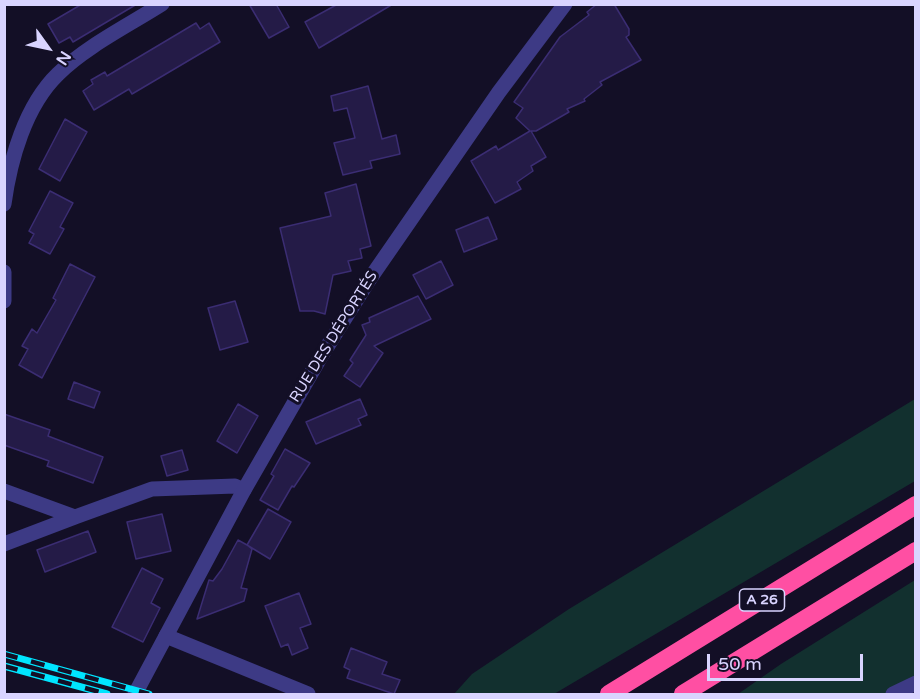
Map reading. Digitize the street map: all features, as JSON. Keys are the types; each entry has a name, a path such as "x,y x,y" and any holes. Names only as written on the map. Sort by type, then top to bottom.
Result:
{"highway":[{"name":"A 26","path":"609,694 915,505"},
{"name":"A 26","path":"683,694 915,551"}],"street":[{"path":"4,204 11,167 23,130 39,98 57,75 74,60 162,4"},
{"name":"RUE DES DÉPORTÉS","path":"136,693 244,490 320,358 369,280 500,92 565,4"},
{"path":"4,272 4,301"},
{"path":"4,544 152,489 235,486 244,490"},
{"path":"4,491 75,516"},
{"path":"166,636 308,694"},
{"path":"893,694 915,683"}],"green space":[{"path":"915,399 915,481 554,694 454,694 472,674 569,609"},
{"path":"915,580 915,691 909,694 738,694 781,664"}],"building":[{"path":"82,4 137,4 73,42 70,37 59,43 48,24"},
{"path":"249,4 276,4 289,27 269,38"},
{"path":"338,4 393,4 319,48 305,22"},
{"path":"597,4 614,4 629,29 629,35 626,37 641,60 600,82 602,85 584,99 585,101 567,109 569,112 536,131 531,131 546,157 531,166 533,171 517,182 521,189 495,203 471,161 496,146 498,150 530,131 516,118 523,108 514,102 560,37 589,15 587,12"},
{"path":"196,23 200,29 209,23 220,42 132,94 129,89 94,110 83,91 93,84 91,80 105,72 107,76"},
{"path":"368,86 382,139 396,135 400,154 370,161 372,168 343,175 334,143 355,138 347,108 334,111 331,96"},
{"path":"65,119 87,132 60,181 39,169"},
{"path":"356,184 371,246 360,249 362,258 348,261 351,271 333,275 325,314 300,311 280,228 331,216 325,193"},
{"path":"50,191 73,203 60,227 64,229 50,254 29,243 34,234 29,231"},
{"path":"488,217 497,239 464,252 456,230"},
{"path":"441,261 453,285 426,299 413,275"},
{"path":"70,264 95,277 42,378 19,365 28,349 22,346 32,329 37,333 56,300 53,298"},
{"path":"418,296 431,319 374,346 383,353 360,387 344,376 353,363 350,360 366,335 362,325 370,322 369,318"},
{"path":"235,301 248,342 220,350 208,308"},
{"path":"74,382 100,392 94,408 68,399"},
{"path":"360,399 367,415 358,419 361,425 316,444 306,422"},
{"path":"238,404 258,416 237,453 217,441"},
{"path":"4,414 50,430 48,436 103,457 93,483 47,466 49,461 4,445"},
{"path":"285,449 310,463 294,487 292,486 278,510 260,500 274,476 271,474"},
{"path":"182,450 188,470 167,476 161,456"},
{"path":"268,509 291,522 270,559 247,545"},
{"path":"162,514 171,551 136,559 127,522"},
{"path":"88,531 96,552 45,572 37,550"},
{"path":"238,540 252,549 241,588 247,589 244,601 197,619 209,580 213,581 222,569"},
{"path":"142,568 163,579 151,603 160,608 143,642 112,627"},
{"path":"299,593 311,624 300,628 308,648 292,655 288,644 281,647 265,606"},
{"path":"351,648 387,662 382,674 400,680 394,694 347,678 350,670 344,667"}],"railway":[{"path":"4,654 149,694"},
{"path":"4,666 107,694"}]}
